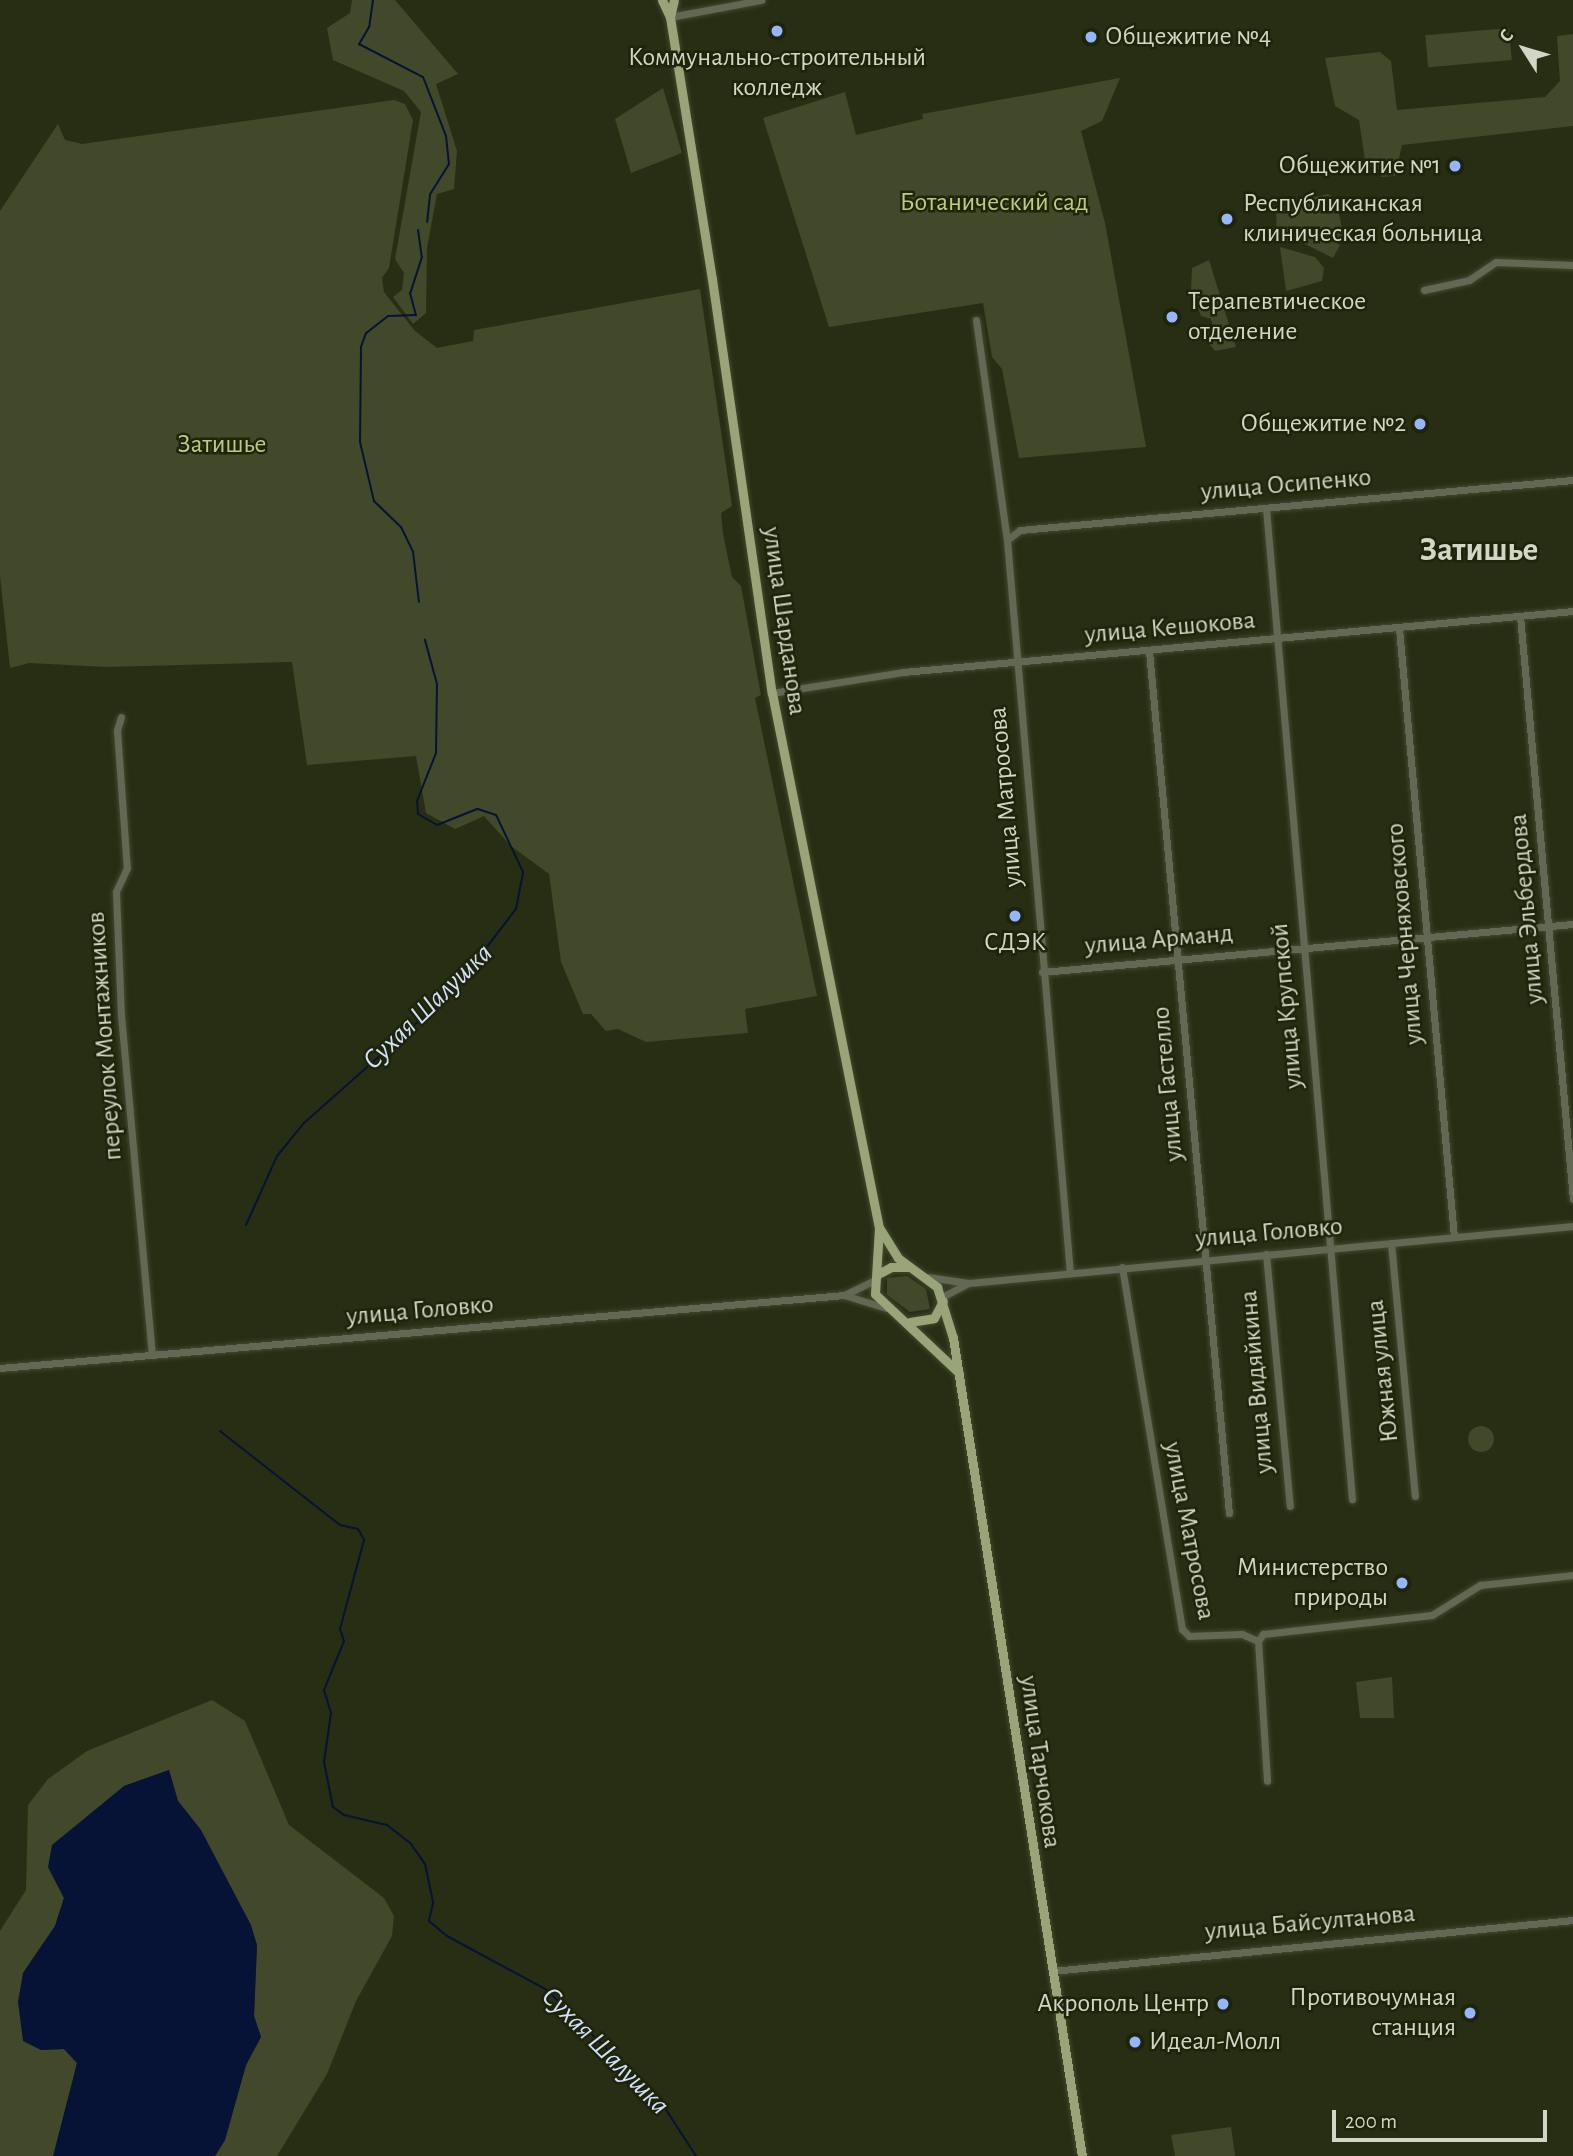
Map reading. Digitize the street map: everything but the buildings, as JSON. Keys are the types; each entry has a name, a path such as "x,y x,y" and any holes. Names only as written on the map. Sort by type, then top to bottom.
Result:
{"main road":[{"name":"улица Шарданова","path":"662,0 670,17 772,693 880,1228"},
{"name":"улица Шарданова","path":"670,17 674,0"},
{"path":"880,1228 908,1267 927,1277 943,1299 934,1318 908,1321"},
{"path":"880,1228 875,1294 886,1308 908,1321 959,1373"},
{"path":"877,1277 891,1267 908,1267"},
{"name":"улица Тарчокова","path":"943,1299 959,1373 1082,2156"}],"street":[{"path":"670,17 761,0"},
{"path":"1424,289 1469,280 1496,262 1573,265"},
{"name":"улица Матросова","path":"976,320 1007,540 1042,972 1070,1273"},
{"name":"улица Осипенко","path":"1007,540 1020,530 1573,480"},
{"name":"улица Крупской","path":"1266,509 1352,1499"},
{"name":"улица Кешокова","path":"772,693 903,672 1016,664 1573,611"},
{"name":"улица Эльбердова","path":"1520,616 1573,1199"},
{"name":"улица Черняховского","path":"1399,628 1454,1237"},
{"name":"улица Гастелло","path":"1150,651 1229,1513"},
{"name":"переулок Монтажников","path":"121,717 117,730 127,867 116,892 120,1001 152,1355"},
{"name":"улица Арманд","path":"1042,972 1573,924"},
{"name":"улица Головко","path":"969,1283 1573,1226"},
{"name":"Южная улица","path":"1391,1243 1415,1496"},
{"name":"улица Видяйкина","path":"1266,1254 1290,1506"},
{"name":"улица Матросова","path":"1122,1267 1182,1629 1189,1636 1242,1634 1258,1641"},
{"path":"844,1295 877,1277"},
{"path":"927,1277 969,1283"},
{"path":"943,1299 969,1283"},
{"path":"844,1295 886,1308"},
{"name":"улица Головко","path":"0,1368 844,1295"},
{"path":"1267,1781 1258,1641 1263,1634 1432,1615 1480,1585 1573,1575"},
{"name":"улица Байсултанова","path":"1052,1971 1573,1920"}],"green space":[{"path":"352,0 395,0 458,74 436,84 457,151 454,189 437,194 427,248 426,313 413,324 393,297 402,290 404,273 395,259 421,112 404,91 333,60 327,28 350,13"},
{"path":"1509,28 1512,60 1428,67 1425,35"},
{"path":"1573,34 1573,126 1402,145 1395,176 1381,177 1378,167 1366,167 1359,120 1335,106 1325,58 1380,52 1391,61 1397,110 1545,97 1560,81 1557,36"},
{"name":"Ботанический сад","path":"1120,78 1102,121 1081,131 1105,223 1146,447 1019,458 1002,369 992,357 983,303 829,327 763,118 845,92 856,135 923,119 922,114"},
{"path":"663,88 682,153 631,173 615,119"},
{"name":"Затишье","path":"394,100 405,104 413,120 389,268 382,278 384,292 415,331 437,348 473,341 474,330 700,289 732,506 721,513 723,534 732,577 741,586 761,695 755,698 817,996 745,1009 748,1033 646,1042 618,1029 606,1031 591,1014 583,1014 561,962 549,874 511,846 484,816 455,829 426,813 416,756 307,765 292,662 107,667 29,663 10,668 0,576 0,211 58,124 65,140 82,144"},
{"path":"1328,194 1336,199 1344,238 1331,239 1340,245 1333,258 1303,243 1277,242 1276,207"},
{"path":"1280,247 1315,257 1324,268 1322,281 1286,291"},
{"path":"1209,260 1236,347 1215,351 1206,340 1214,330 1211,319 1201,316 1191,291 1192,268"},
{"path":"907,1276 926,1289 930,1309 910,1312 887,1295 887,1278"},
{"path":"1481,1426 1490,1430 1494,1439 1490,1448 1481,1452 1472,1448 1468,1439 1472,1430"},
{"path":"1392,1677 1394,1718 1360,1718 1356,1682"},
{"path":"212,1700 245,1721 289,1825 384,1898 394,1916 392,1936 356,2001 327,2074 277,2156 215,2156 225,2140 246,2065 261,2037 254,2016 257,1945 201,1830 178,1801 169,1770 124,1786 48,1867 64,1898 55,1926 23,1973 41,2050 64,2049 77,2063 61,2135 53,2156 0,2156 0,1931 26,1890 28,1805 48,1779 87,1751"},
{"path":"1231,2127 1235,2156 1175,2156 1171,2135"}],"water":[{"path":"169,1770 178,1801 201,1830 251,1925 257,1945 254,2016 261,2037 246,2065 225,2140 215,2156 53,2156 77,2063 64,2049 41,2050 23,2041 18,2002 23,1973 55,1926 64,1898 48,1867 52,1845 124,1786"}],"waterway":[{"name":"Сухая Шалушка","path":"373,0 369,27 359,44 423,77 446,136 449,164 430,195 427,222"},
{"name":"Сухая Шалушка","path":"418,230 422,257 410,293 416,315 388,316 366,333 361,347 360,442 374,501 401,527 413,552 419,602"},
{"name":"Сухая Шалушка","path":"246,1225 277,1156 304,1123 454,990 516,909 523,872 496,815 477,809 437,825 418,814 417,801 436,753 437,684 425,640"},
{"name":"Сухая Шалушка","path":"220,1431 340,1525 358,1529 364,1540 340,1629 344,1641 324,1690 331,1713 324,1762 333,1807 344,1815 387,1825 411,1844 425,1864 433,1903 429,1921 447,1936 547,1990 619,2061 617,2070 628,2083 659,2099 696,2156"}],"place":[{"name":"Коммунально-строительный колледж","path":"777,31"},
{"name":"Общежитие №4","path":"1091,37"},
{"name":"Общежитие №1","path":"1455,166"},
{"name":"Республиканская клиническая больница","path":"1227,219"},
{"name":"Терапевтическое отделение","path":"1172,317"},
{"name":"Общежитие №2","path":"1420,424"},
{"name":"СДЭК","path":"1015,916"},
{"name":"Министерство природы","path":"1402,1583"},
{"name":"Акрополь Центр","path":"1223,2004"},
{"name":"Противочумная станция","path":"1470,2013"},
{"name":"Идеал-Молл","path":"1135,2042"}],"district":[{"name":"Затишье","path":"1479,551"}]}
